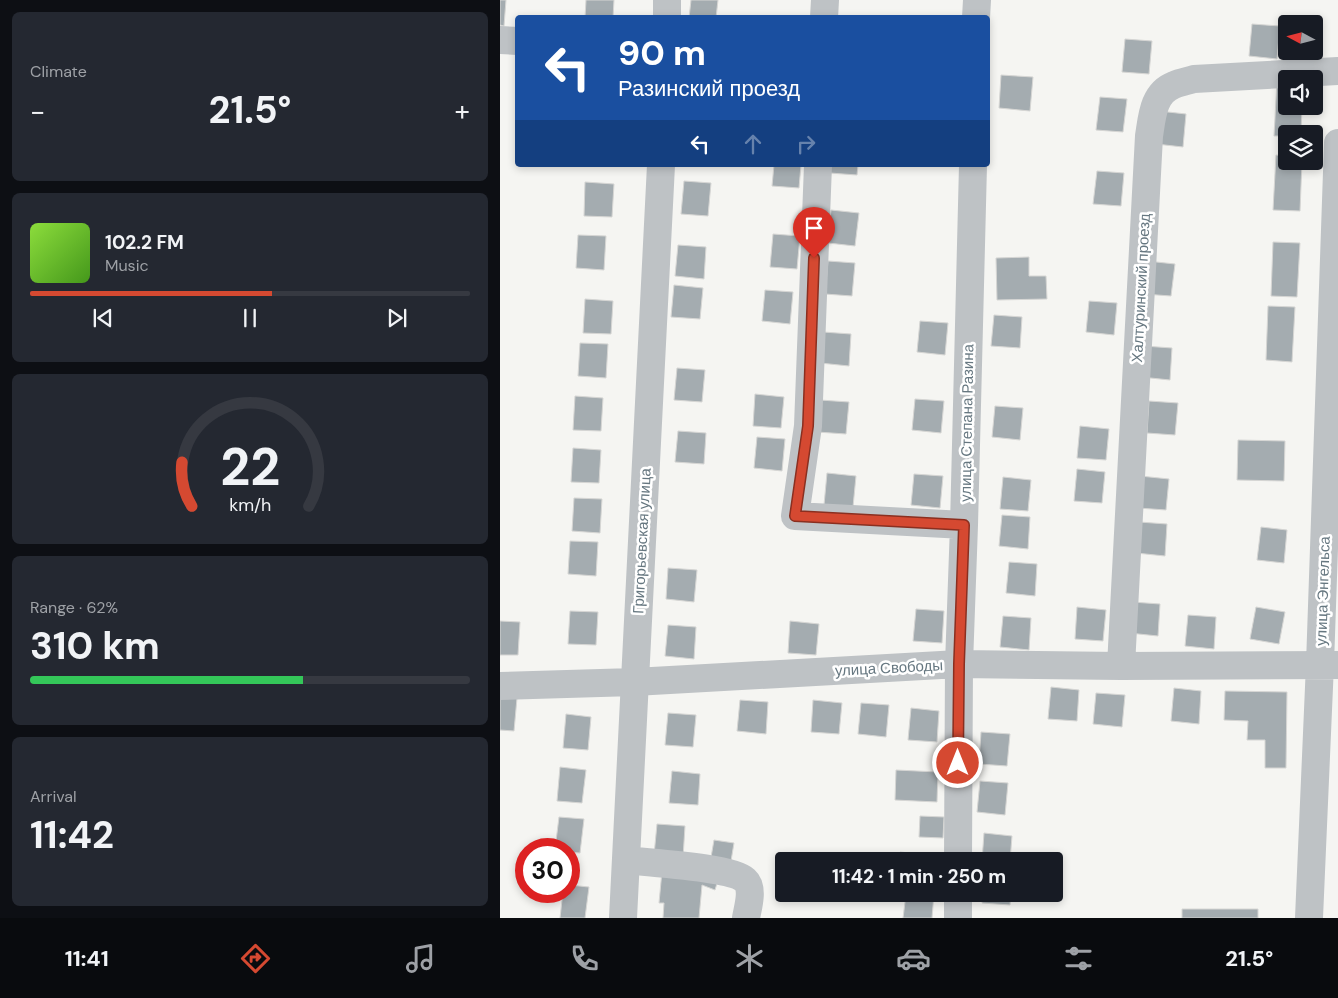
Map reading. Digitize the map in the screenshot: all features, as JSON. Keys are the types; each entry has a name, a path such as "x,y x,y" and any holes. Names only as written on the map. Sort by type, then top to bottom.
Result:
{"street":[{"path":"668,0 668,15"},
{"path":"824,15 825,0"},
{"path":"976,0 976,15"},
{"path":"500,40 515,40"},
{"name":"Халтуринский проезд","path":"1120,666 1149,136 1153,109 1160,94 1173,85 1194,79 1338,71"},
{"name":"улица Энгельса","path":"1309,918 1329,664 1338,143"},
{"name":"Григорьевская улица","path":"623,918 661,167"},
{"path":"818,167 808,426 795,516 964,525"},
{"name":"улица Степана Разина","path":"958,852 959,664 973,167"},
{"name":"улица Свободы","path":"500,686 634,682 959,664 1120,666 1329,664"},
{"path":"626,860 717,870 735,874 746,880 749,888 746,918"},
{"path":"958,902 958,918"}],"building":[{"path":"500,0 506,0 504,26 500,25"},
{"path":"586,0 614,0 613,15 585,15"},
{"path":"691,0 718,0 716,15 689,15"},
{"path":"1252,24 1278,26 1277,59 1249,56"},
{"path":"1125,39 1152,41 1149,74 1122,72"},
{"path":"1001,75 1033,77 1030,111 999,108"},
{"path":"1278,81 1278,115 1302,115 1301,125 1278,125 1278,136 1274,136"},
{"path":"1100,97 1127,99 1123,132 1096,130"},
{"path":"1159,111 1186,114 1183,147 1156,144"},
{"path":"1276,155 1278,155 1278,170 1302,170 1300,211 1273,210"},
{"path":"774,167 801,167 799,188 772,186"},
{"path":"831,167 858,167 857,175 830,173"},
{"path":"1097,171 1124,173 1121,206 1093,204"},
{"path":"684,181 711,183 708,216 681,214"},
{"path":"585,182 614,184 612,217 584,216"},
{"path":"831,210 859,213 855,246 828,243"},
{"path":"773,234 800,236 797,269 770,267"},
{"path":"578,235 606,236 604,270 576,268"},
{"path":"1273,242 1300,243 1297,297 1271,296"},
{"path":"678,245 706,247 704,279 675,276"},
{"path":"1029,257 1029,276 1046,276 1047,299 997,300 996,258"},
{"path":"828,261 855,263 852,296 825,294"},
{"path":"1147,261 1175,264 1171,296 1144,294"},
{"path":"674,285 703,288 700,319 671,317"},
{"path":"765,290 793,292 790,324 762,321"},
{"path":"585,299 613,301 611,334 583,333"},
{"path":"1089,301 1117,303 1114,335 1086,332"},
{"path":"1268,306 1295,307 1292,362 1266,360"},
{"path":"994,315 1022,317 1020,348 991,346"},
{"path":"920,321 948,323 945,355 917,352"},
{"path":"823,332 851,334 849,366 820,363"},
{"path":"580,343 608,344 606,378 578,376"},
{"path":"1144,346 1172,348 1170,380 1141,377"},
{"path":"677,368 705,370 702,402 674,400"},
{"path":"755,394 784,397 781,428 753,426"},
{"path":"575,396 603,398 601,431 573,430"},
{"path":"915,399 944,401 941,433 912,430"},
{"path":"820,400 849,402 846,434 817,432"},
{"path":"1149,401 1178,403 1175,435 1147,433"},
{"path":"995,406 1023,408 1020,440 992,437"},
{"path":"1080,426 1109,429 1106,460 1077,458"},
{"path":"678,431 706,433 704,464 675,462"},
{"path":"757,437 785,439 782,471 754,468"},
{"path":"1238,440 1285,441 1284,481 1237,480"},
{"path":"573,448 601,450 599,483 571,482"},
{"path":"1077,469 1105,472 1102,503 1074,501"},
{"path":"827,473 856,476 853,507 824,505"},
{"path":"914,474 943,476 940,508 911,505"},
{"path":"1140,476 1169,479 1166,510 1138,508"},
{"path":"1003,477 1031,480 1028,511 1000,509"},
{"path":"574,498 602,499 600,533 572,531"},
{"path":"1002,515 1030,517 1028,549 999,546"},
{"path":"1139,522 1167,524 1165,556 1136,553"},
{"path":"1261,527 1287,530 1284,563 1257,560"},
{"path":"570,541 598,542 596,576 568,574"},
{"path":"1009,562 1037,564 1035,596 1006,593"},
{"path":"668,568 697,570 694,602 666,599"},
{"path":"1132,602 1160,604 1158,636 1129,633"},
{"path":"1077,607 1106,610 1103,641 1075,639"},
{"path":"1256,607 1285,612 1279,644 1250,639"},
{"path":"916,609 944,611 942,643 913,641"},
{"path":"570,611 598,612 596,645 568,644"},
{"path":"1188,615 1216,617 1214,649 1185,646"},
{"path":"1003,616 1031,618 1029,650 1000,647"},
{"path":"500,621 520,622 518,655 500,655"},
{"path":"790,621 819,624 816,655 788,653"},
{"path":"668,625 696,627 694,659 665,656"},
{"path":"1051,687 1079,690 1077,721 1048,719"},
{"path":"1174,688 1201,691 1199,724 1171,721"},
{"path":"1225,691 1287,692 1286,768 1265,768 1265,740 1247,740 1248,721 1224,720"},
{"path":"1096,693 1125,695 1122,727 1093,724"},
{"path":"500,696 517,698 514,731 500,730"},
{"path":"740,700 768,702 766,734 737,731"},
{"path":"813,700 842,703 839,734 811,732"},
{"path":"861,703 889,705 886,737 858,734"},
{"path":"911,708 939,711 937,742 908,740"},
{"path":"668,713 696,715 693,747 665,745"},
{"path":"566,714 591,717 588,750 563,748"},
{"path":"981,732 1010,734 1007,766 979,764"},
{"path":"560,767 586,770 582,803 557,801"},
{"path":"896,770 938,772 937,802 895,800"},
{"path":"672,771 700,774 698,805 669,803"},
{"path":"980,781 1008,783 1005,815 977,812"},
{"path":"920,816 944,817 943,838 919,837"},
{"path":"559,817 584,819 580,853 580,838 556,838"},
{"path":"657,824 685,826 683,858 654,855"},
{"path":"984,833 1012,836 1011,852 983,852"},
{"path":"714,840 734,843 730,867 710,863"},
{"path":"662,871 718,880 715,890 702,885 699,918 663,918 664,903 659,903"},
{"path":"580,886 589,887 585,918 560,918 562,903 580,903"},
{"path":"905,902 933,902 932,918 903,918"},
{"path":"982,902 1010,902 1010,905"},
{"path":"1182,909 1258,909 1258,918 1182,918"}],"route":[{"path":"814,258 808,426 795,516 964,525 958,763"}]}
